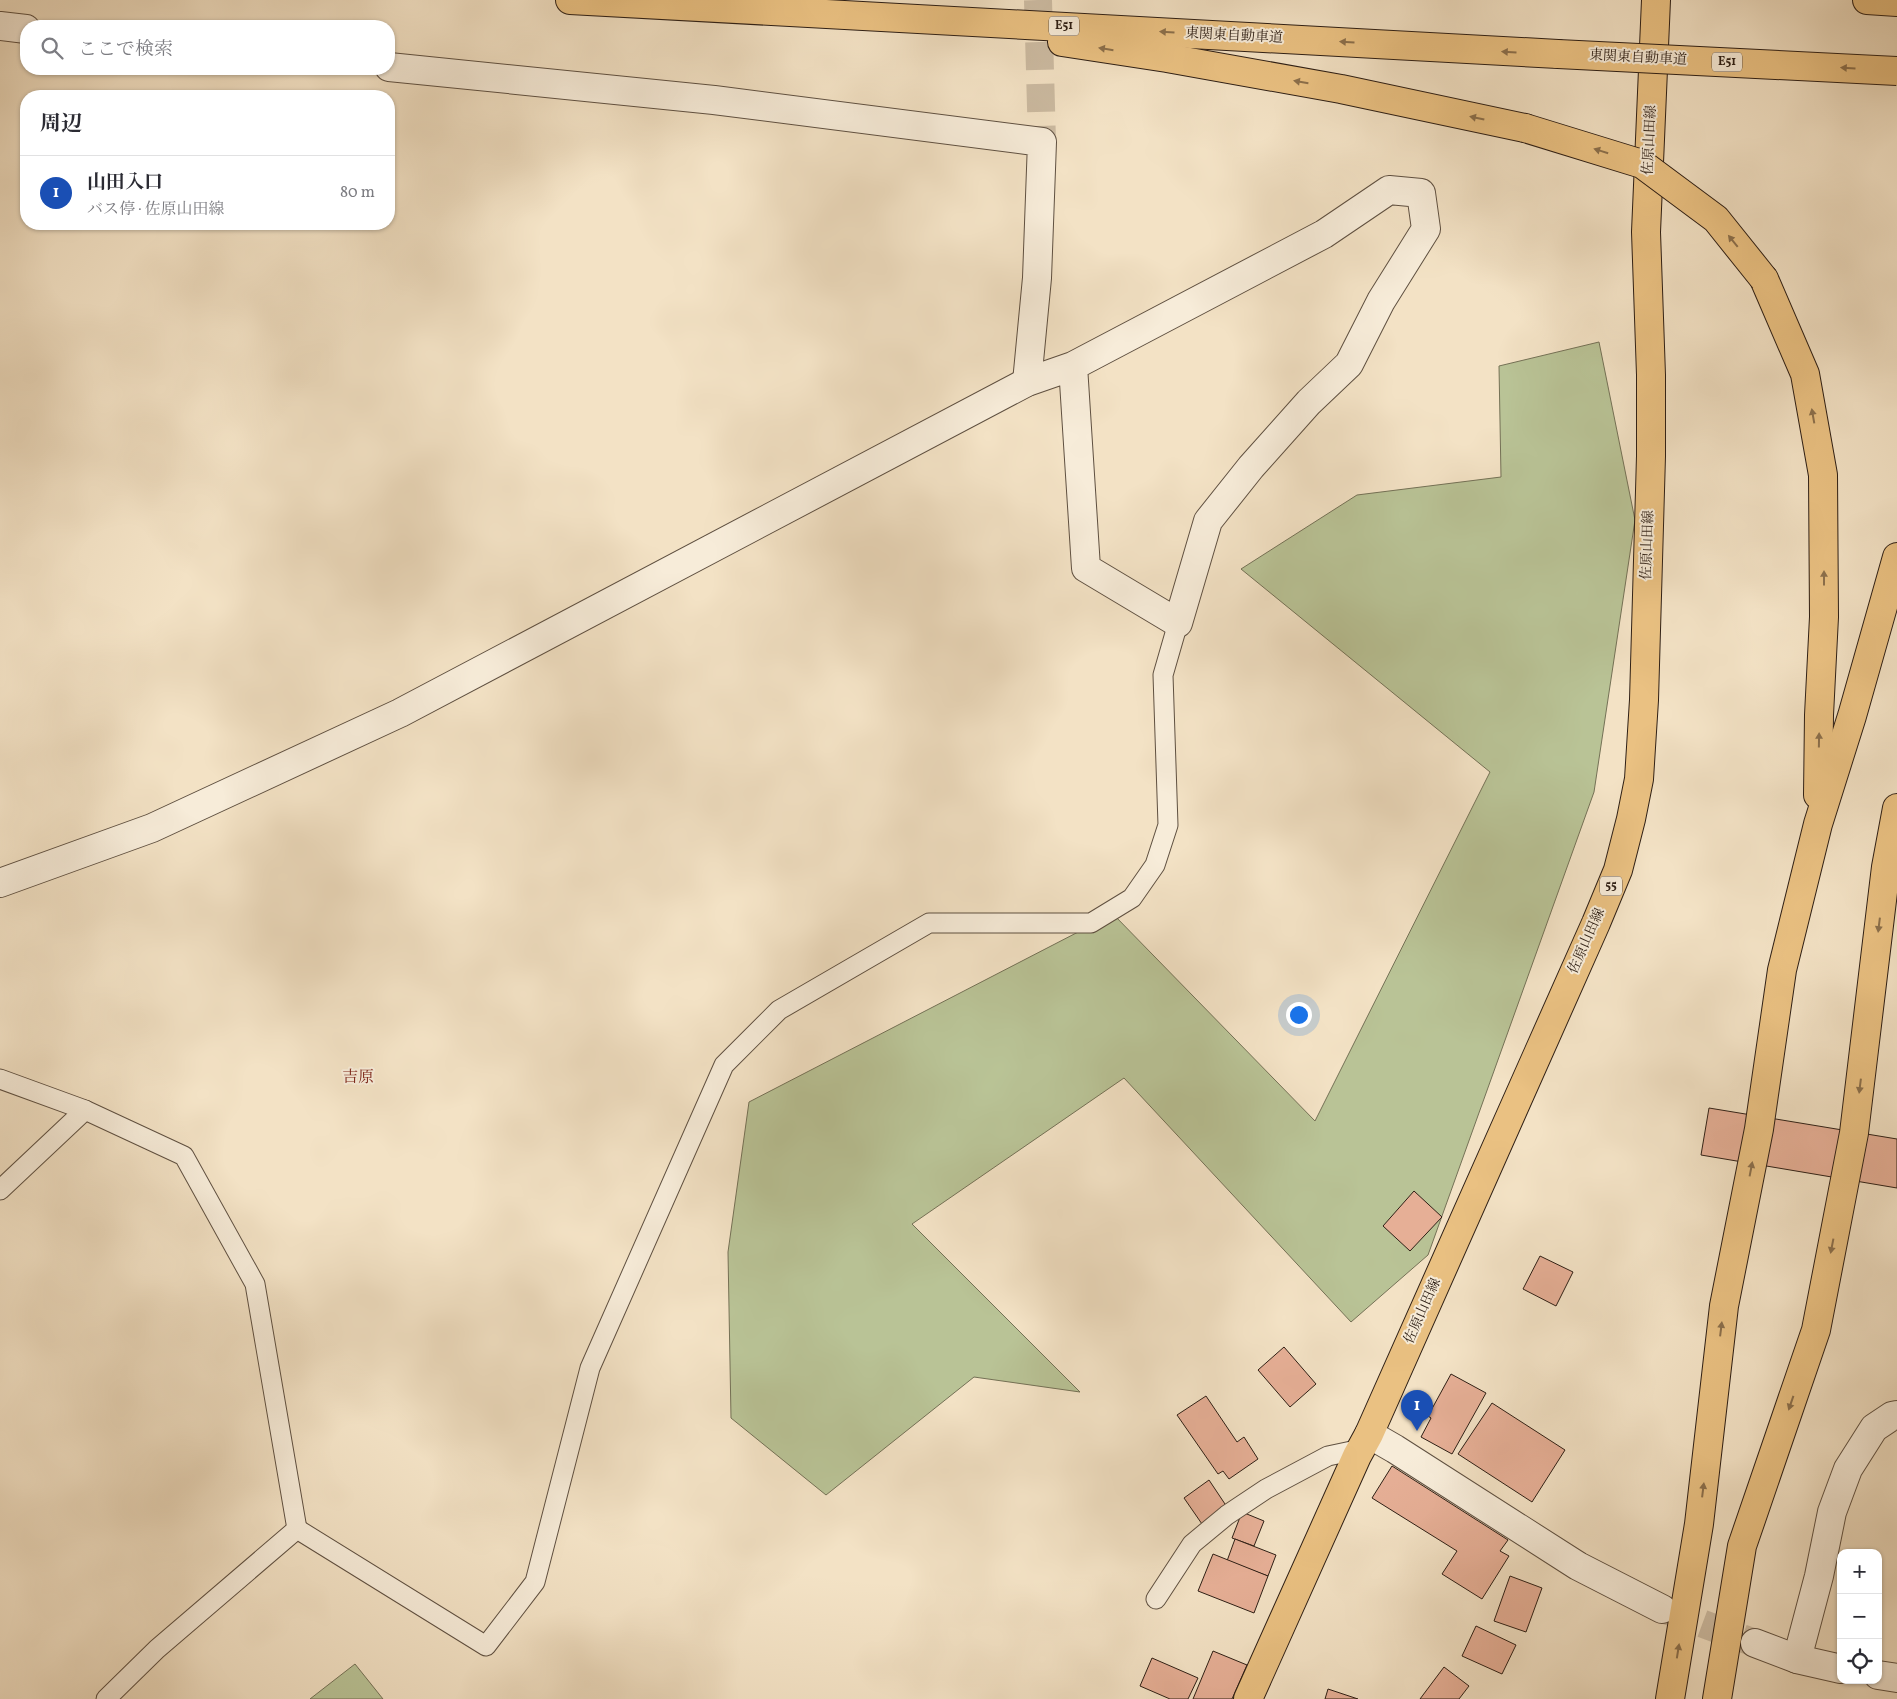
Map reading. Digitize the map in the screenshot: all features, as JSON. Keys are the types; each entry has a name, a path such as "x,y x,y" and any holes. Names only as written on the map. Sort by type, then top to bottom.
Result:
{"main road":[{"name":"東関東自動車道","path":"570,0 1897,71"},
{"name":"佐原山田線","path":"1248,1699 1596,923 1618,870 1631,819 1639,779 1644,700 1651,375 1646,232 1656,0"},
{"path":"1867,0 1897,2"},
{"path":"900,17 1167,58 1341,89 1525,128 1642,164 1716,219 1764,279 1805,374 1823,475 1824,617 1819,715 1818,824"},
{"path":"1670,1699 1699,1524 1724,1306 1759,1129 1782,970 1818,824 1852,716 1897,557"},
{"path":"1717,1699 1742,1546 1816,1330 1854,1133 1886,867 1897,808"},
{"path":"1886,867 1897,839"}],"street":[{"path":"0,26 20,28"},
{"path":"395,68 714,100 1042,142 1037,278 1026,382"},
{"path":"0,884 152,828 400,712 1026,382 1073,366 1324,234 1389,190 1421,193 1426,229 1381,301 1349,364 1302,409 1251,467 1208,521 1178,623 1086,568 1073,366"},
{"path":"1797,1659 1819,1576 1832,1512 1848,1469 1874,1428 1892,1416 1897,1415"},
{"path":"1365,1441 1395,1449 1578,1566 1662,1609"},
{"path":"1755,1643 1797,1659 1837,1668"},
{"path":"1882,1676 1897,1678"}],"lane":[{"path":"0,1079 85,1110 184,1156 255,1284 297,1529 486,1646 535,1582 590,1368 724,1066 779,1010 929,922 1091,923 1132,898 1155,865 1168,825 1163,675 1178,623"},
{"path":"0,1190 85,1110"},
{"path":"1156,1599 1192,1544 1227,1516 1266,1488 1328,1456 1365,1441"},
{"path":"106,1699 157,1648 297,1529"}],"green space":[{"path":"1599,342 1635,520 1594,792 1428,1255 1351,1322 1124,1078 912,1224 1080,1392 974,1377 826,1495 731,1418 728,1252 749,1102 1113,914 1315,1121 1490,772 1241,569 1357,495 1501,477 1499,366"},
{"path":"355,1664 383,1699 310,1699"}],"building":[{"path":"1709,1108 1897,1139 1897,1188 1701,1155"},
{"path":"1414,1191 1442,1217 1410,1251 1383,1226"},
{"path":"1540,1256 1573,1272 1556,1306 1523,1289"},
{"path":"1284,1347 1316,1384 1290,1407 1258,1370"},
{"path":"1451,1374 1486,1393 1452,1454 1421,1437 1431,1418 1428,1416"},
{"path":"1206,1396 1237,1442 1244,1437 1258,1459 1229,1479 1223,1471 1218,1474 1177,1415"},
{"path":"1492,1403 1565,1450 1532,1502 1458,1454"},
{"path":"1392,1466 1508,1540 1500,1551 1509,1556 1482,1599 1442,1574 1457,1551 1372,1498"},
{"path":"1209,1480 1227,1507 1202,1524 1184,1498"},
{"path":"1242,1512 1264,1521 1254,1546 1232,1538"},
{"path":"1235,1539 1276,1555 1268,1576 1227,1561"},
{"path":"1213,1554 1268,1576 1254,1613 1198,1591"},
{"path":"1510,1576 1542,1588 1526,1632 1494,1621"},
{"path":"1476,1626 1516,1645 1502,1674 1462,1656"},
{"path":"1213,1651 1247,1665 1232,1699 1193,1699"},
{"path":"1152,1658 1198,1678 1188,1699 1170,1699 1140,1686"},
{"path":"1444,1667 1469,1686 1459,1699 1420,1699"},
{"path":"1328,1689 1358,1699 1325,1699"}],"tunnel":[{"path":"1038,0 1042,142"},
{"path":"1663,1609 1755,1643"}],"place":[{"name":"山田入口","path":"1417,1431"}],"district":[{"name":"吉原","path":"358,1078"}]}
